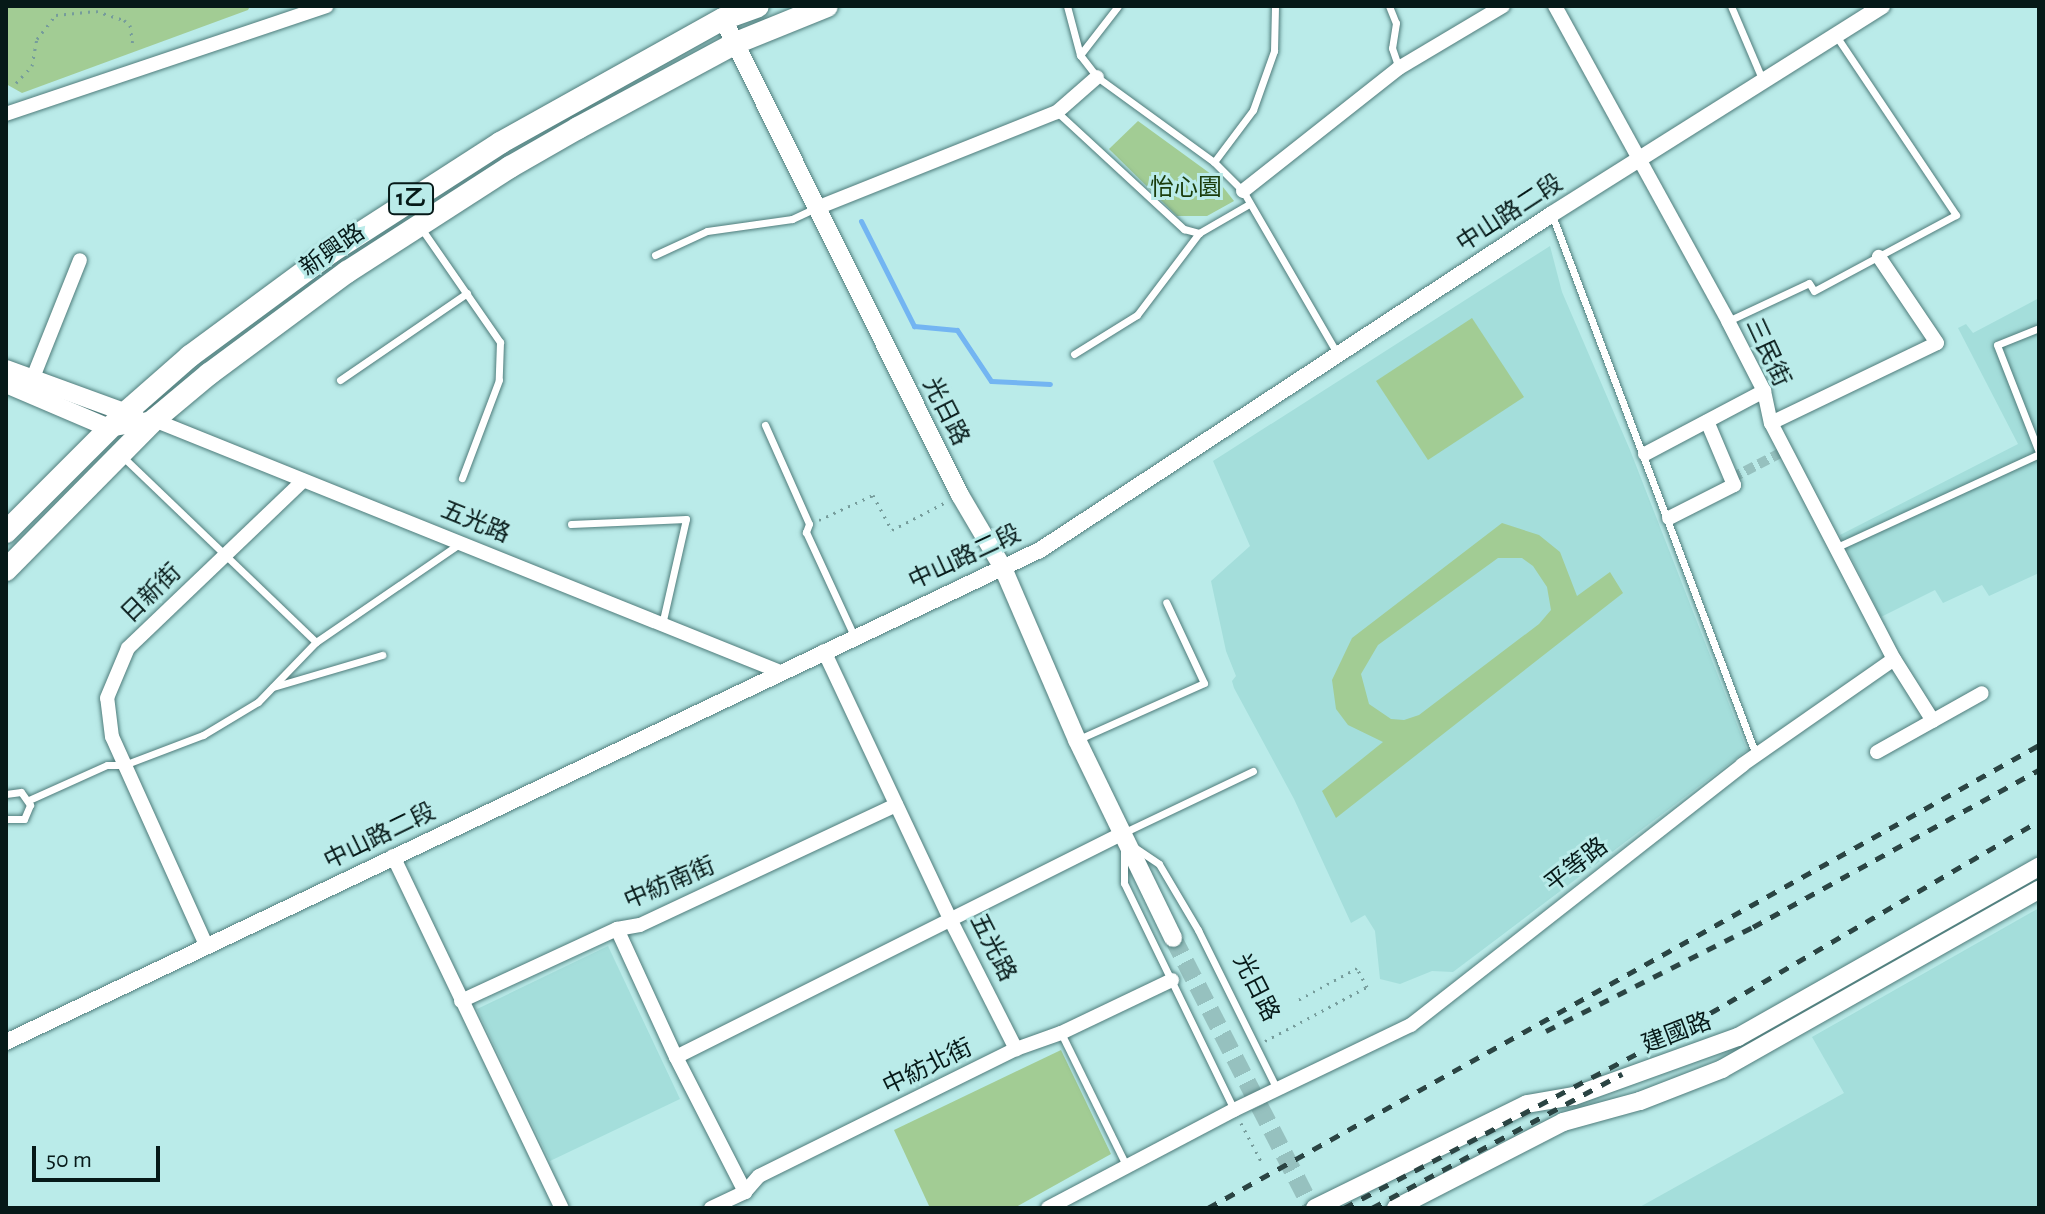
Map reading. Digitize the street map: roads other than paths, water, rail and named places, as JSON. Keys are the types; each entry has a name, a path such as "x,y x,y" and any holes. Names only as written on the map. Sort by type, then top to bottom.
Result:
{"main road":[{"name":"新興路","path":"6,532 116,421 190,356 343,244 500,143 720,13 758,6"},
{"name":"新興路","path":"6,570 154,420 303,304 418,224 578,128 736,43 827,6"},
{"name":"光日路","path":"720,13 960,495 1003,568 1077,740 1173,938"},
{"path":"6,369 116,421"},
{"path":"6,384 116,421 154,420"},
{"name":"建國路","path":"1326,1206 1527,1104 1574,1096 1738,1037 2039,867"},
{"name":"建國路","path":"1396,1208 1563,1122 1640,1101 1722,1069 2039,890"}],"street":[{"path":"280,6 286,21"},
{"path":"6,114 326,6"},
{"path":"1246,197 1399,68 1503,6"},
{"name":"三民街","path":"1555,6 1728,321 1764,391 1771,423 1894,659 1933,721"},
{"name":"中山路二段","path":"6,1042 778,671 1040,550 1552,214 1641,161 1882,6"},
{"path":"817,208 1057,112 1097,77"},
{"path":"1771,423 1937,343 1879,257"},
{"path":"32,380 80,260"},
{"path":"1645,454 1764,391"},
{"name":"五光路","path":"154,420 778,671"},
{"path":"1669,518 1734,485 1707,421"},
{"name":"日新街","path":"207,947 112,737 107,698 128,648 303,481"},
{"name":"五光路","path":"824,651 951,921 1016,1049"},
{"name":"平等路","path":"1048,1208 1234,1110 1411,1025 1756,755 1894,659"},
{"path":"1877,752 1982,693"},
{"name":"中紡南街","path":"461,1001 617,929 640,925 896,805"},
{"path":"676,1057 1123,837"},
{"path":"393,856 562,1208"},
{"path":"617,929 676,1057 745,1192"},
{"name":"中紡北街","path":"711,1208 745,1192 759,1176 1016,1049 1061,1033 1172,980"}],"lane":[{"path":"1067,6 1080,55 1097,77 1214,162 1246,197 1337,353"},
{"path":"1080,55 1118,6"},
{"path":"1214,162 1253,110 1274,51 1275,6"},
{"path":"1389,6 1396,23 1392,48 1399,68"},
{"path":"1731,6 1764,82"},
{"path":"1728,321 1809,283 1814,291 1956,215 1837,37"},
{"path":"1057,112 1167,216 1184,229 1199,233"},
{"path":"1074,354 1137,315 1199,233 1246,197"},
{"path":"655,255 707,231 792,219 817,208"},
{"path":"1552,214 1756,755"},
{"path":"418,224 500,342 499,380 462,478"},
{"path":"340,380 467,293"},
{"path":"1837,547 2039,453 1997,345 2039,328"},
{"path":"765,425 809,524 806,532 854,636"},
{"path":"119,454 316,642"},
{"path":"571,524 686,519 662,625"},
{"path":"29,800 107,765 124,765 203,735 258,702 316,642 460,543"},
{"path":"1077,740 1204,683 1166,602"},
{"path":"271,687 382,655"},
{"path":"1123,837 1253,771"},
{"path":"6,794 21,792 29,800 30,810 24,819 6,819"},
{"name":"光日路","path":"1123,837 1121,857 1124,883 1234,1110"},
{"name":"光日路","path":"1123,837 1159,864 1198,930 1277,1089"},
{"path":"1061,1033 1126,1165"}],"waterway":[{"path":"861,221 914,326 957,330 991,381 1050,384"}],"tunnel":[{"path":"1732,478 1786,450"},
{"path":"1173,938 1312,1208"}],"railway":[{"path":"1208,1208 2039,745"},
{"path":"1546,1031 1753,927 2039,770"},
{"path":"1344,1208 1676,1033 2039,821"},
{"path":"1372,1208 1622,1074"}],"park label":[{"name":"怡心園","path":"1186,189"}]}
